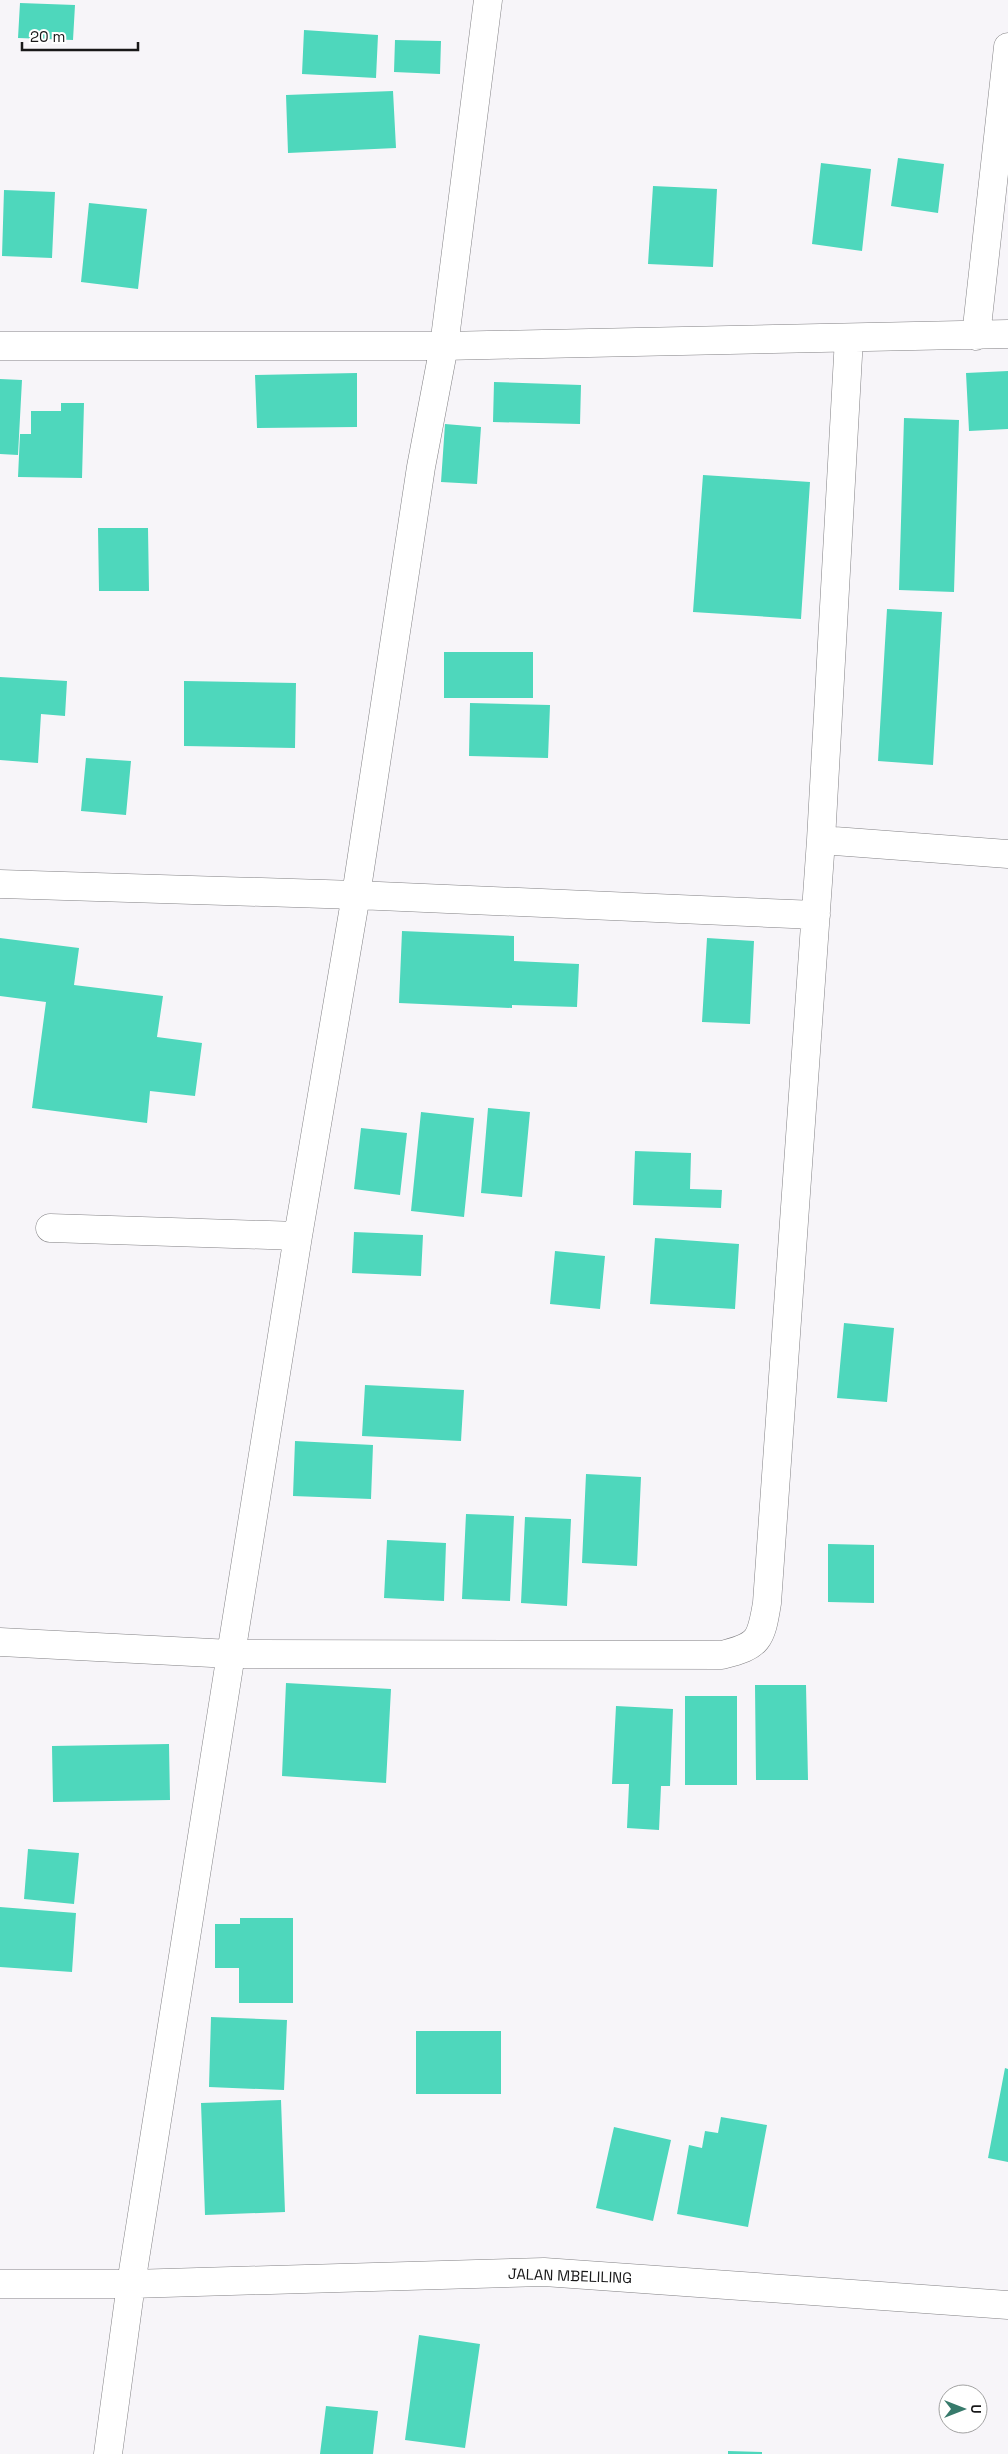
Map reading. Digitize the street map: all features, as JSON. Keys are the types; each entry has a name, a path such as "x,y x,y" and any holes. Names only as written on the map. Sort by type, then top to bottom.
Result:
{"street":[{"path":"108,2454 131,2284 231,1654 298,1236 356,896 421,467 444,346 478,63 488,0"},
{"path":"976,336 1008,47"},
{"path":"0,346 444,346 1008,334"},
{"path":"0,1642 231,1654 722,1655 738,1651 756,1642 763,1628 767,1603 821,840 849,338"},
{"path":"821,840 1008,854"},
{"path":"0,884 356,896 816,915"},
{"path":"50,1228 298,1236"},
{"name":"JALAN MBELILING","path":"0,2284 131,2284 564,2273 1008,2305"}],"building":[{"path":"20,3 75,5 73,40 18,38"},
{"path":"304,30 378,35 376,78 302,74"},
{"path":"395,40 441,41 440,74 394,72"},
{"path":"393,91 396,148 288,153 286,95"},
{"path":"898,158 944,164 938,213 891,206"},
{"path":"821,163 871,169 862,251 812,244"},
{"path":"653,186 717,189 713,267 648,264"},
{"path":"4,190 55,192 52,258 2,256"},
{"path":"89,203 147,209 138,289 81,282"},
{"path":"1008,371 1008,429 969,431 966,373"},
{"path":"357,373 357,427 257,428 255,375"},
{"path":"0,379 22,380 18,455 0,454"},
{"path":"494,382 581,385 580,424 493,422"},
{"path":"61,403 84,403 82,478 18,477 20,434 31,434 31,411 61,411"},
{"path":"904,418 959,420 954,592 899,590"},
{"path":"445,424 481,427 477,484 441,482"},
{"path":"703,475 810,482 801,619 693,612"},
{"path":"98,528 148,528 149,591 99,591"},
{"path":"887,609 942,612 933,765 878,761"},
{"path":"444,652 533,652 533,698 444,698"},
{"path":"0,677 67,681 65,716 41,714 38,763 0,760"},
{"path":"184,681 296,683 295,748 184,746"},
{"path":"470,703 550,705 548,758 469,756"},
{"path":"86,758 131,761 126,815 81,811"},
{"path":"402,931 514,936 514,961 579,964 577,1007 512,1005 512,1008 399,1003"},
{"path":"0,938 79,948 74,985 163,996 157,1037 202,1043 195,1096 150,1091 147,1123 32,1108 46,1002 0,996"},
{"path":"707,938 754,941 750,1024 702,1022"},
{"path":"488,1108 530,1112 522,1197 481,1193"},
{"path":"421,1112 474,1118 464,1217 411,1211"},
{"path":"361,1128 407,1133 400,1195 354,1189"},
{"path":"635,1151 691,1153 690,1189 722,1190 721,1208 633,1205"},
{"path":"354,1232 423,1235 421,1276 352,1273"},
{"path":"655,1238 739,1244 735,1309 650,1304"},
{"path":"555,1251 605,1256 600,1309 550,1304"},
{"path":"844,1323 894,1328 887,1402 837,1398"},
{"path":"365,1385 464,1390 461,1441 362,1436"},
{"path":"295,1441 373,1445 371,1499 293,1496"},
{"path":"586,1474 641,1477 637,1566 582,1563"},
{"path":"466,1514 514,1516 510,1601 462,1599"},
{"path":"525,1517 571,1519 567,1606 521,1603"},
{"path":"387,1540 446,1543 444,1601 384,1598"},
{"path":"828,1544 874,1545 874,1603 828,1602"},
{"path":"286,1683 391,1689 386,1783 282,1776"},
{"path":"755,1685 806,1685 808,1780 756,1780"},
{"path":"685,1696 737,1696 737,1785 685,1785"},
{"path":"616,1706 673,1709 670,1786 661,1786 659,1830 627,1828 629,1784 612,1784"},
{"path":"169,1744 170,1800 53,1802 52,1746"},
{"path":"28,1849 79,1853 74,1904 24,1899"},
{"path":"0,1907 76,1913 72,1972 0,1967"},
{"path":"240,1918 293,1918 293,2003 239,2003 239,1968 215,1968 215,1924 240,1924"},
{"path":"211,2017 287,2020 284,2090 209,2087"},
{"path":"416,2031 501,2031 501,2094 416,2094"},
{"path":"1005,2068 1008,2069 1008,2162 988,2158"},
{"path":"281,2100 285,2212 205,2215 201,2103"},
{"path":"721,2117 767,2125 748,2227 677,2214 689,2145 702,2148 705,2131 718,2133"},
{"path":"614,2127 671,2140 653,2221 596,2208"},
{"path":"419,2335 480,2344 465,2448 405,2440"},
{"path":"326,2406 378,2411 373,2454 320,2454"},
{"path":"728,2451 762,2452 762,2454 728,2454"}]}
